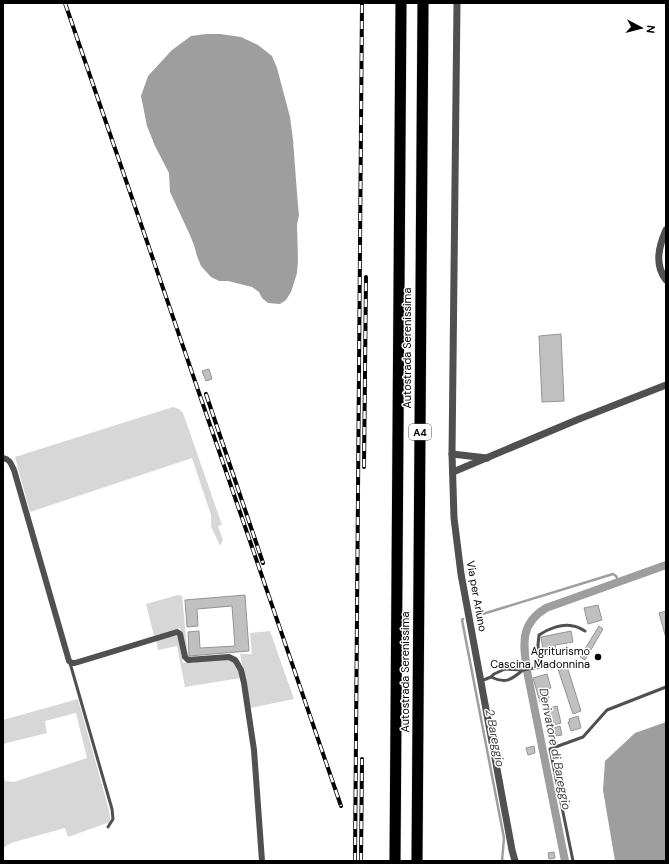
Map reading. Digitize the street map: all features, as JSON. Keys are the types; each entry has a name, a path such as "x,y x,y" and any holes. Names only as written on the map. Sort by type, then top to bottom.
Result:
{"highway":[{"name":"Autostrada Serenissima","path":"395,861 401,3"},
{"name":"Autostrada Serenissima","path":"416,861 423,3"}],"street":[{"name":"Via per Arluno","path":"457,3 452,454 454,518 461,574 515,861"},
{"path":"666,230 659,250 659,263 663,276 666,280"},
{"path":"453,473 579,419 666,385"},
{"path":"452,454 487,458"},
{"path":"3,458 10,462 14,470 69,661 75,663 177,632 180,634 185,657 188,660 229,657 238,663 244,683 254,750 262,861"}],"lane":[{"path":"481,681 506,670 523,670 540,667 538,645 539,635 546,630 572,625 585,630"},
{"path":"69,661 112,809 113,819 108,826"},
{"path":"491,677 498,681 504,681 511,679 523,670"},
{"path":"573,861 550,749 583,737 607,710 666,687"}],"shaded area":[{"path":"206,34 241,37 258,45 272,56 277,68 290,117 299,215 297,225 297,273 291,292 286,300 280,304 268,303 262,298 259,292 252,287 228,281 219,281 211,277 201,266 189,233 170,192 169,173 155,146 147,126 141,96 148,76 172,50 191,36"},
{"path":"173,407 179,409 183,413 222,525 218,526 223,540 220,546 211,526 211,515 192,458 30,512 15,457"},
{"path":"178,595 182,596 188,657 186,656 180,628 154,636 146,604"},
{"path":"270,631 294,699 251,708 240,654 252,654 250,633"},
{"path":"175,635 178,637 183,663 229,659 235,663 241,678 185,687 177,646 158,650 156,640"},
{"path":"78,699 109,810 110,822 68,837 65,828 11,843 3,848 3,775 5,781 14,782 87,758 76,713 45,721 47,733 3,744 3,720"},
{"path":"666,722 666,861 615,861 603,790 605,761 635,733"}],"building":[{"path":"561,334 564,401 542,402 539,336"},
{"path":"209,369 212,379 206,381 202,371"},
{"path":"245,595 249,651 189,656 188,632 199,631 200,648 235,646 232,606 197,609 198,626 187,627 185,600"},
{"path":"598,605 602,620 588,624 584,608"},
{"path":"666,611 666,638 659,613"},
{"path":"599,626 603,629 585,660 580,657"},
{"path":"571,631 573,642 555,645 557,653 544,656 541,637"},
{"path":"567,666 581,711 573,714 558,669"},
{"path":"547,674 551,688 547,689 549,698 540,702 533,678"},
{"path":"557,706 561,723 549,726 546,709"},
{"path":"578,716 581,728 571,731 568,722 570,722 569,719"},
{"path":"560,726 562,735 556,736 554,728"},
{"path":"534,746 535,753 528,755 526,748"},
{"path":"554,852 555,858 549,859 548,853"}],"waterway":[{"name":"Derivatore di Bareggio","path":"565,861 527,671 524,643 525,635 532,621 546,608 666,565"},
{"name":"2 Bareggio","path":"476,616 613,574 619,582"},
{"name":"2 Bareggio","path":"463,619 504,838 502,861"}],"railway":[{"path":"65,3 341,806"},
{"path":"355,861 362,3"},
{"path":"364,467 366,277"},
{"path":"206,394 263,563"},
{"path":"361,861 362,759"}],"place":[{"name":"Agriturismo Cascina Madonnina","path":"598,657"}]}
